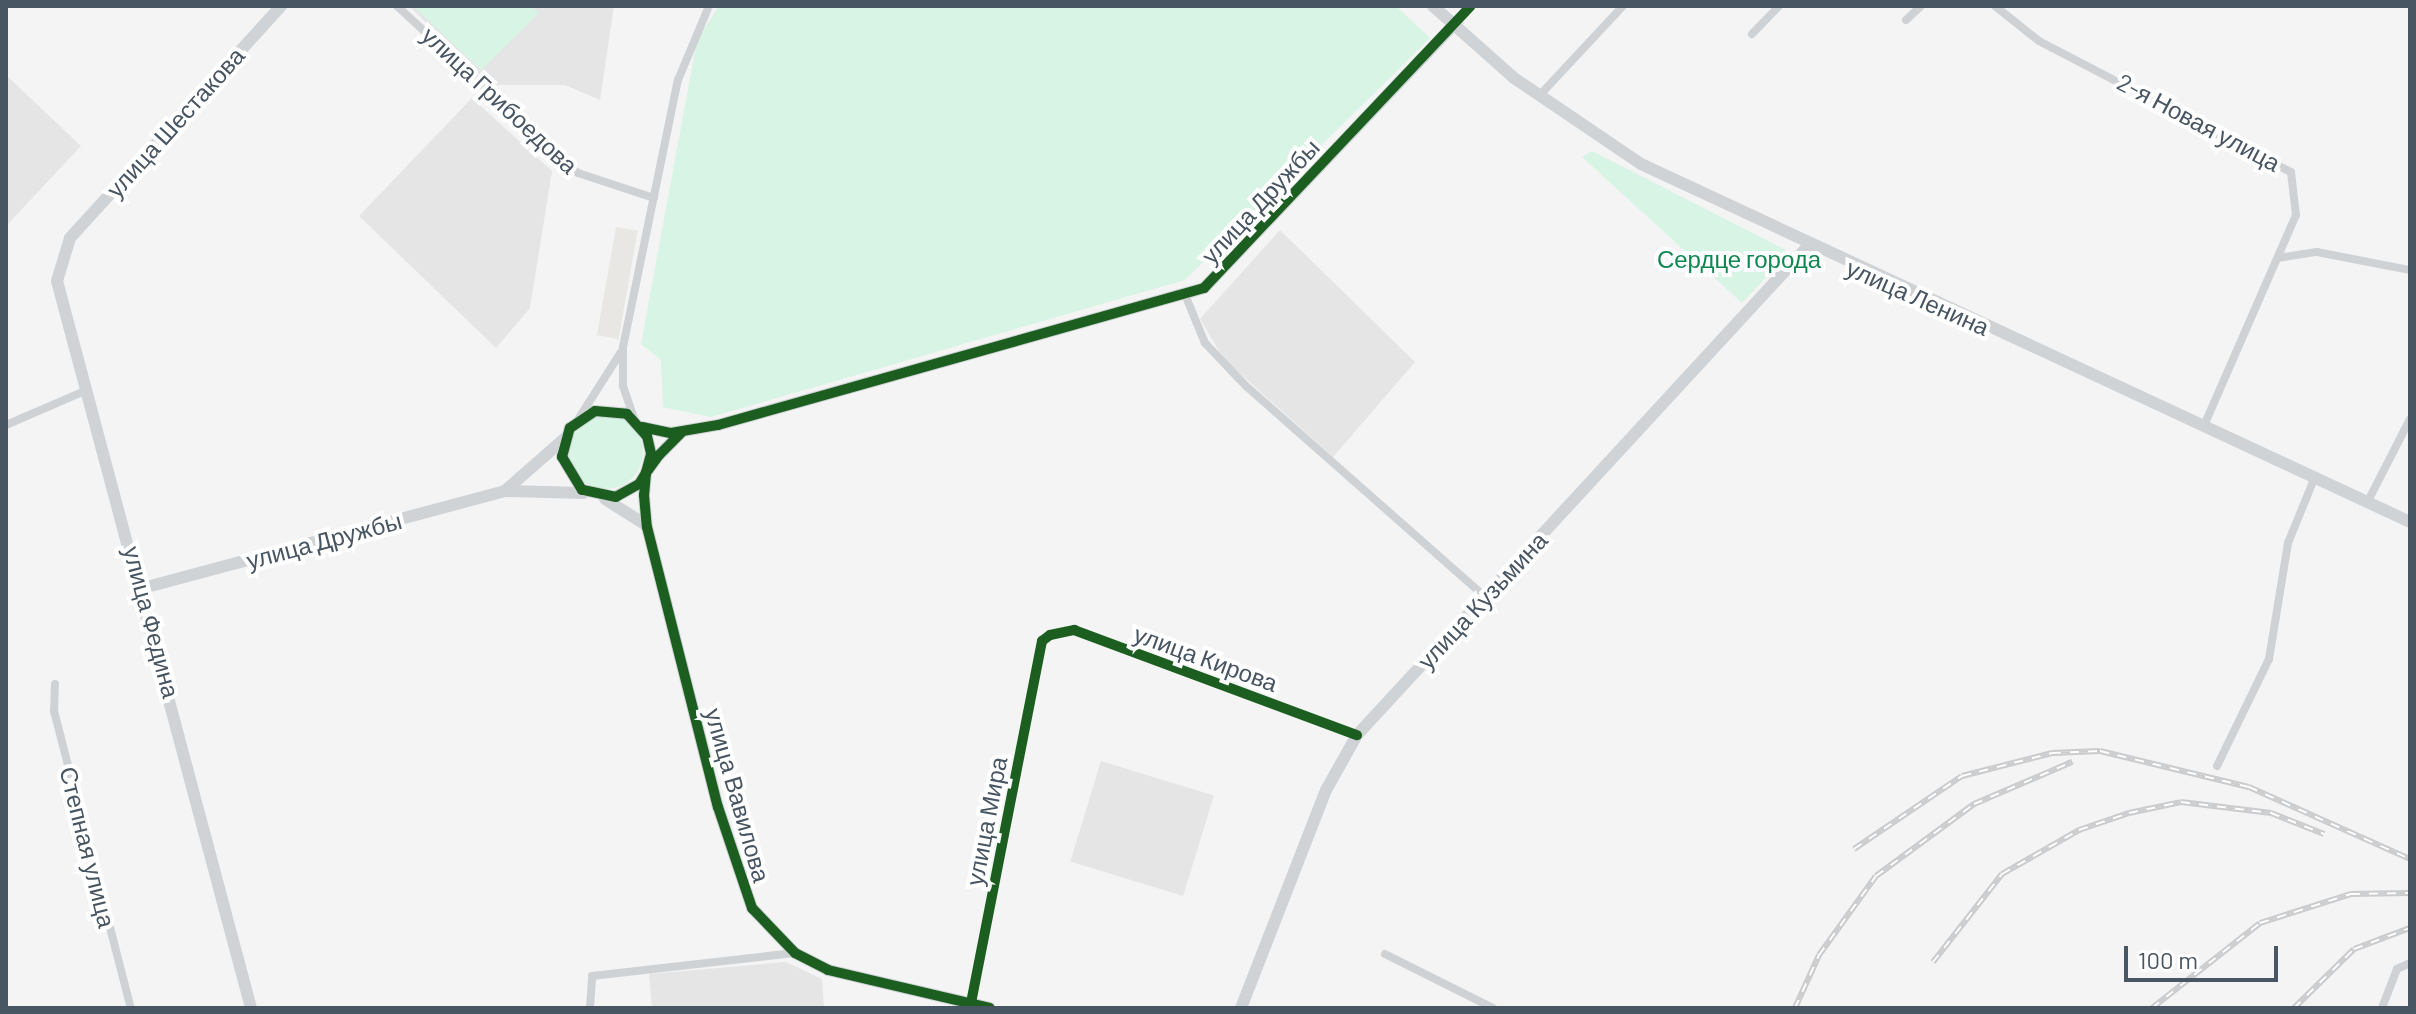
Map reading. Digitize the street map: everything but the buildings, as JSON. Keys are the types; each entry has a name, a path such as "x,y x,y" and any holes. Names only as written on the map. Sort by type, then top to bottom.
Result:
{"street":[{"name":"улица Шестакова","path":"70,238 281,6"},
{"name":"улица Грибоедова","path":"397,6 578,173 654,198"},
{"path":"646,473 651,454 623,386 623,347 687,49 709,6"},
{"name":"улица Ленина","path":"1433,6 1538,97 1641,164 1808,246 2410,522"},
{"path":"1454,25 1471,6"},
{"path":"1538,97 1623,6"},
{"path":"1752,34 1779,6"},
{"path":"1906,20 1921,6"},
{"name":"2-я Новая улица","path":"1995,6 2039,41 2283,163 2297,201 2278,258 2203,428"},
{"name":"улица Дружбы","path":"681,433 1186,297 1220,275 1454,25"},
{"name":"улица Федина","path":"70,238 57,281 143,588 251,1008"},
{"name":"улица Кузьмина","path":"1241,1008 1326,790 1357,735 1808,246"},
{"path":"2278,258 2317,252 2410,270"},
{"path":"1186,297 1205,343 1246,386 1485,597"},
{"path":"504,491 565,437 623,347"},
{"path":"6,425 87,390"},
{"path":"577,421 606,410 639,424 681,433 628,492 596,496"},
{"path":"2367,503 2410,419"},
{"path":"565,437 564,467 596,496 631,510 647,527"},
{"name":"улица Вавилова","path":"646,473 647,527 736,872 762,924 795,953 828,970 990,1008"},
{"path":"2217,766 2269,659 2288,543 2315,477"},
{"name":"улица Дружбы","path":"143,588 504,491 550,487 596,496"},
{"name":"улица Кирова","path":"1042,641 1074,630 1357,735"},
{"name":"улица Мира","path":"971,1005 1042,641"},
{"name":"Степная улица","path":"55,684 54,711 131,1008"},
{"path":"590,1008 592,976 795,953"},
{"path":"1385,954 1493,1008"},
{"path":"2382,1008 2397,969 2410,963"}],"shaded area":[{"path":"409,6 614,6 600,100 565,85 490,85"},
{"path":"6,75 81,146 8,224 6,222"},
{"path":"472,98 552,171 530,308 496,348 359,216"},
{"path":"616,227 638,231 619,339 597,335"},
{"path":"1280,230 1415,362 1333,457 1224,359 1200,319"},
{"path":"1101,761 1214,795 1183,896 1070,861"},
{"path":"786,962 822,979 824,1008 652,1008 649,974"}],"green space":[{"path":"413,6 531,6 539,13 481,70"},
{"path":"719,6 1396,6 1430,38 1185,280 711,417 663,407 661,360 641,344 697,40"},
{"name":"Сердце города","path":"1592,151 1786,250 1782,260 1742,303 1582,157"},
{"path":"606,415 627,421 637,431 643,452 637,473 627,483 606,489 585,483 575,473 569,452 575,431 585,421"}],"railway":[{"path":"1854,849 1962,776 2052,753 2100,751 2249,787 2410,859"},
{"path":"1795,1008 1819,955 1876,876 1974,804 2072,762"},
{"path":"1933,962 2002,874 2079,830 2129,813 2181,802 2271,813 2324,834"},
{"path":"2152,1008 2260,923 2351,894 2410,893"},
{"path":"2294,1008 2354,949 2410,928"}],"cycle path":[{"path":"642,427 671,433 718,425 1204,288 1471,6"},
{"path":"681,433 659,455 646,473 639,484 616,497 582,490 562,457 570,428 595,411 627,414 647,436 651,454 646,473 644,495 647,527 718,807 752,908 795,953 828,970 990,1008"},
{"path":"970,1008 1042,641 1050,635 1074,630 1357,735"}]}
